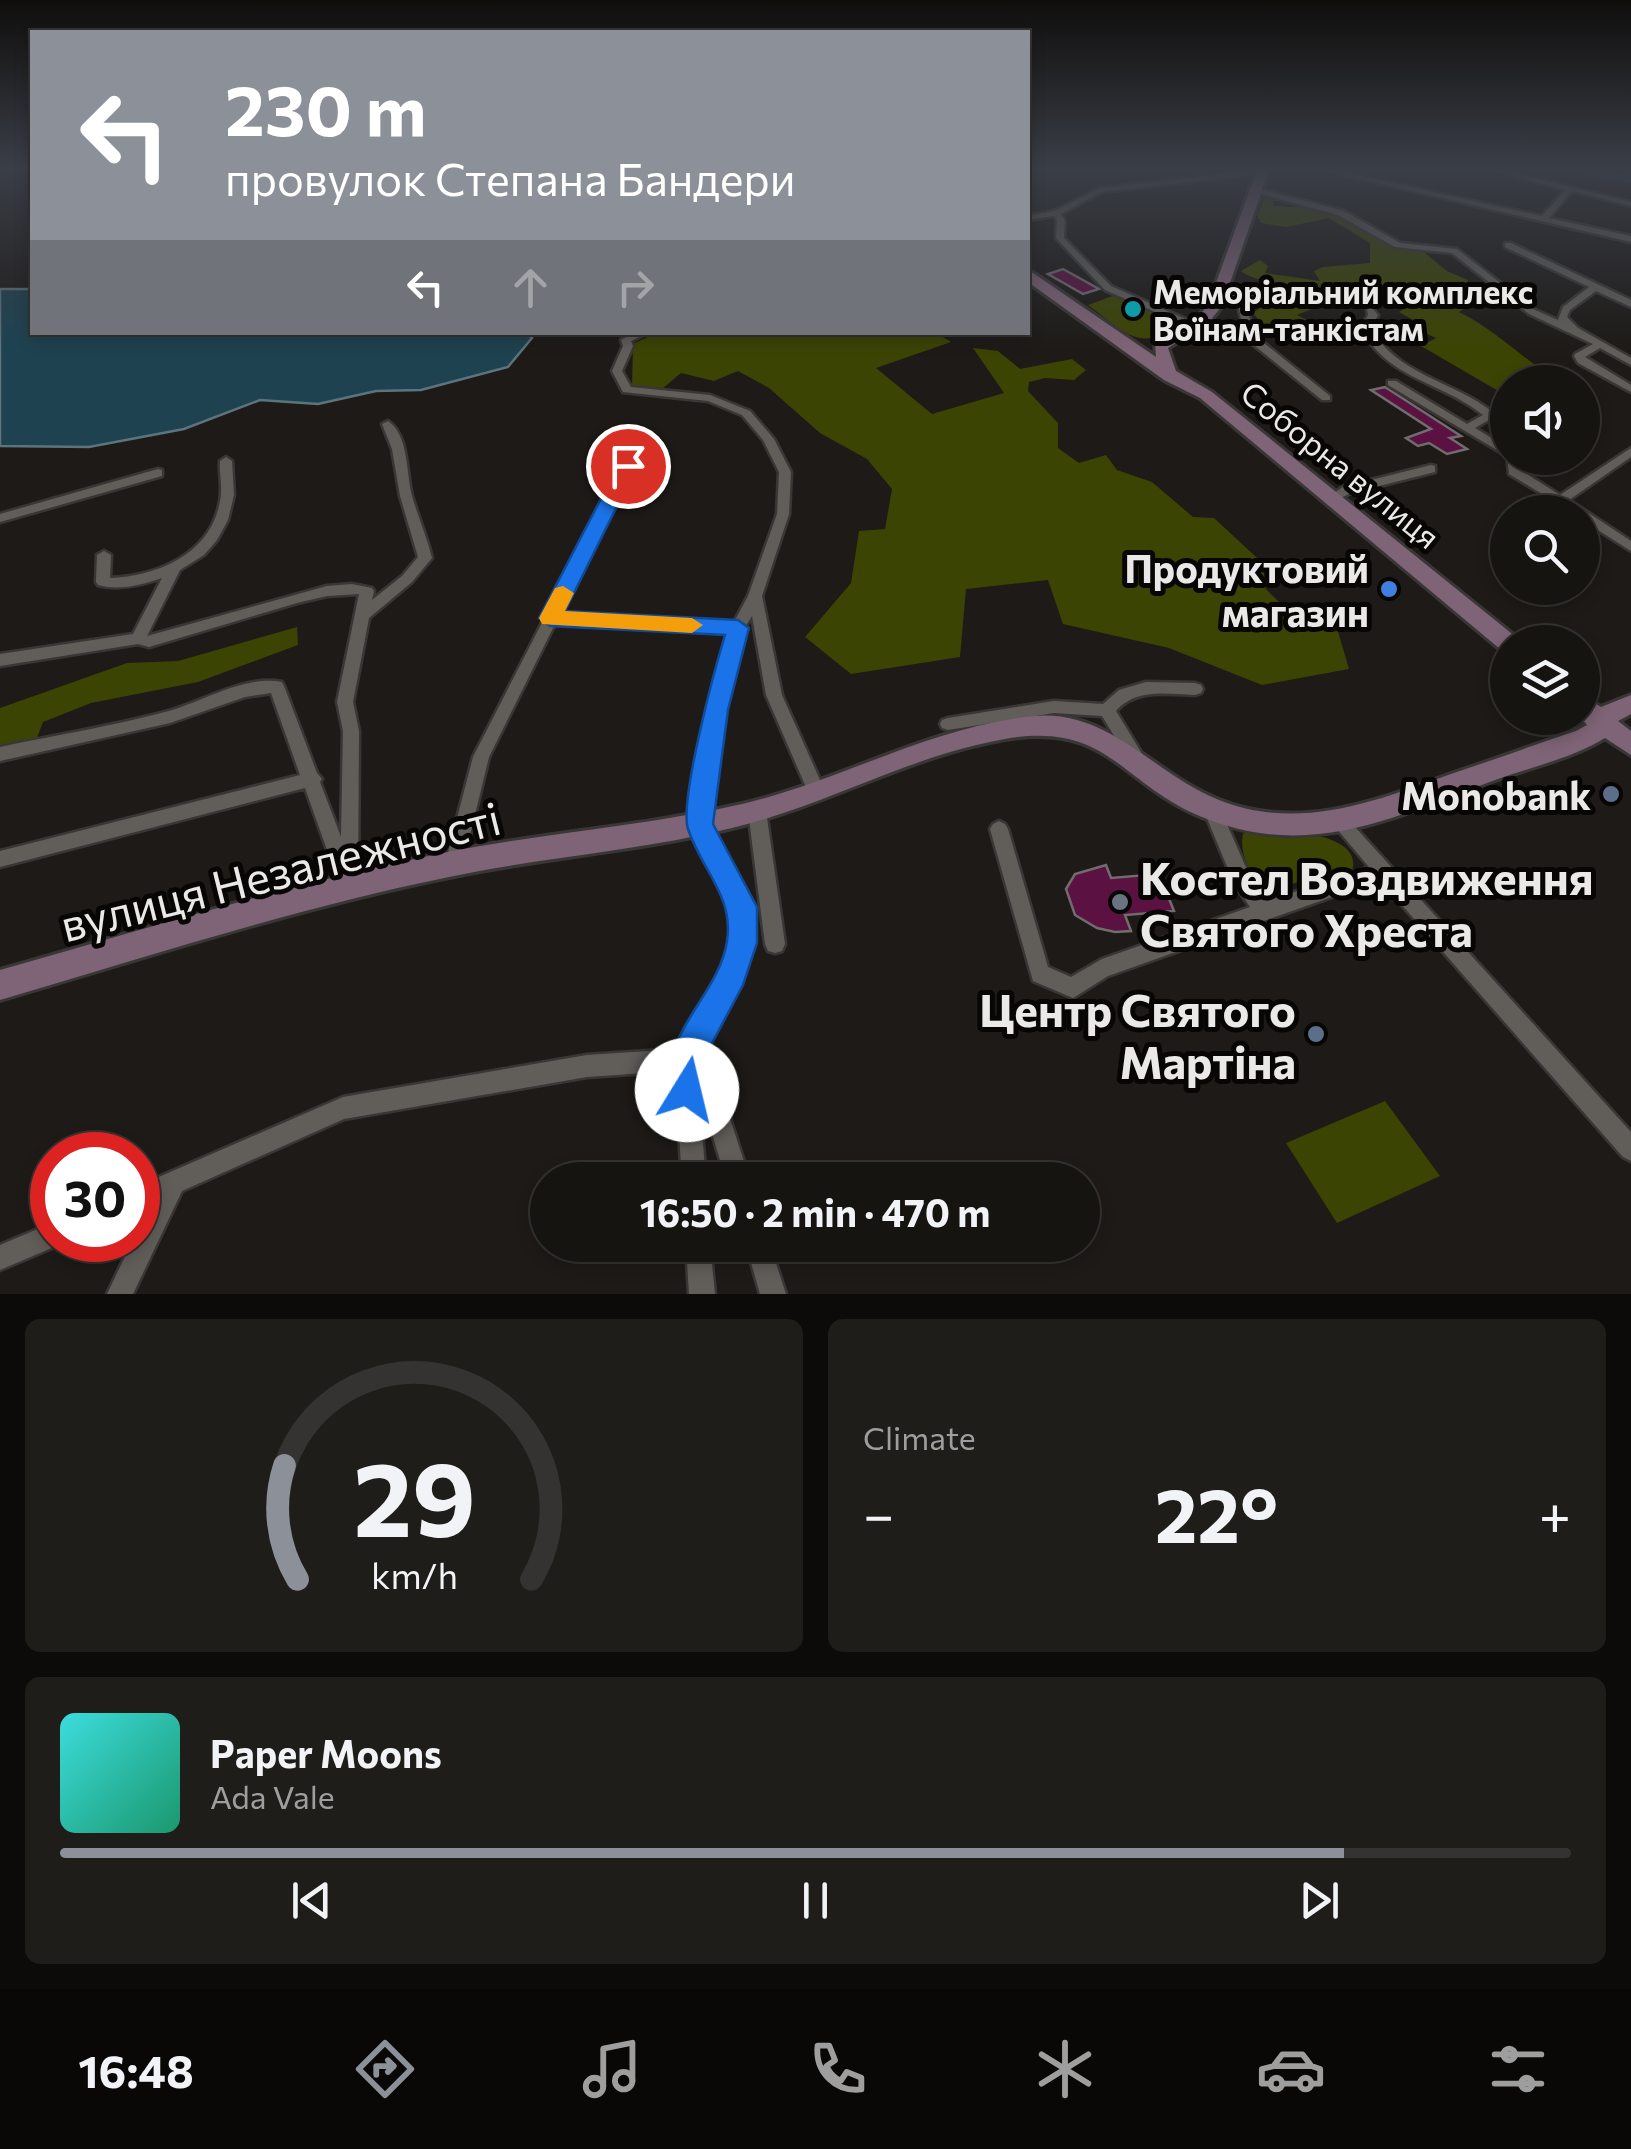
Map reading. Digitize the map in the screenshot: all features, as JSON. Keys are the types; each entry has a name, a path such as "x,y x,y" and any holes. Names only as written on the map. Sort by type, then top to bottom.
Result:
{"street":[{"path":"1060,230 1060,238 1108,288 1194,326"},
{"path":"1108,330 1169,362 1220,294 1242,230"},
{"path":"1373,230 1398,244 1446,248 1490,276 1532,312 1581,332"},
{"path":"1599,230 1631,239"},
{"path":"1508,245 1631,304"},
{"name":"Соборна вулиця","path":"1030,277 1108,330 1169,362 1490,628"},
{"path":"1595,287 1566,309 1562,318 1598,345 1631,362"},
{"path":"1220,294 1240,298 1249,336 1326,398"},
{"path":"1370,311 1373,315 1366,328 1368,337 1385,356 1464,395 1490,415 1468,428"},
{"path":"637,335 626,340 628,346 617,371 627,390 710,398 746,412 768,439 785,472 783,514 755,596 738,628 716,710 700,825 743,907 742,943 732,974 685,1060 693,1162"},
{"path":"1598,345 1579,356 1582,361 1631,389"},
{"path":"1392,384 1490,442"},
{"path":"362,616 407,580 425,558 422,537 402,484 401,448 388,424"},
{"path":"1568,495 1631,452"},
{"path":"104,555 106,583 173,570 189,561 218,528 228,496 226,461"},
{"path":"454,864 481,758 628,466"},
{"path":"1332,498 1347,490 1432,469"},
{"path":"0,518 158,473"},
{"path":"1520,475 1553,495"},
{"path":"1600,527 1631,547"},
{"path":"138,640 173,570"},
{"path":"0,660 161,640 237,615 348,587 367,590 345,702 351,732 349,886"},
{"path":"755,596 774,695 815,789"},
{"path":"550,618 738,628"},
{"path":"0,754 170,717 244,691 276,686 349,886"},
{"path":"948,724 1039,708 1108,710 1127,692 1195,689"},
{"path":"1600,710 1631,704"},
{"path":"1108,710 1144,768"},
{"path":"1600,719 1631,745"},
{"name":"вулиця Незалежності","path":"0,985 349,886 454,864 700,825 758,811 932,750 1037,725 1072,727 1091,734 1212,810"},
{"path":"1212,810 1288,824 1340,822 1590,735"},
{"path":"0,858 312,779"},
{"path":"1212,810 1234,862 1263,911"},
{"path":"758,811 776,944"},
{"path":"1340,822 1631,1149"},
{"path":"998,829 1040,974 1072,988 1102,968 1382,871"},
{"path":"160,1188 343,1108 587,1066 685,1060"},
{"path":"712,1097 732,1162"},
{"path":"120,1294 174,1182"},
{"path":"0,1258 30,1245"},
{"path":"699,1262 702,1294"},
{"path":"763,1262 773,1294"}],"green space":[{"path":"1349,230 1366,230 1391,245 1420,249 1447,271 1468,280 1467,291 1478,300 1459,312 1535,365 1490,365 1490,386 1421,346 1436,338 1405,324 1413,320 1399,312 1412,304 1382,297 1354,298 1297,315 1325,329 1327,339 1286,337 1253,313 1264,305 1266,296 1282,290 1241,271 1260,260 1268,266 1265,273 1320,281 1314,271 1323,267 1370,263 1370,243"},
{"path":"1115,295 1135,300 1185,324 1156,337 1134,336 1088,305"},
{"path":"652,335 936,335 951,342 876,368 932,414 1004,393 973,348 998,351 1020,369 1072,359 1086,370 1074,380 1045,378 1029,382 1028,391 1058,423 1058,448 1079,463 1106,455 1117,470 1152,482 1193,517 1214,518 1281,580 1265,588 1281,604 1337,628 1349,669 1262,685 1169,648 1063,624 1048,580 966,589 960,657 851,674 805,637 851,583 859,531 885,529 892,489 867,459 820,433 769,388 738,371 714,381 681,373 662,389 632,387 633,344"},
{"path":"297,627 298,645 198,682 91,703 43,722 37,738 0,746 0,708 127,663 178,661"},
{"path":"1248,829 1297,832 1333,841 1353,859 1351,874 1342,869 1282,887 1282,896 1275,897 1261,886 1246,861 1242,843"},
{"path":"1385,1101 1440,1176 1337,1223 1286,1143"}],"water":[{"path":"0,289 30,289 30,335 532,338 508,367 421,390 376,391 318,404 260,400 184,429 89,447 0,446"}],"building":[{"path":"1063,269 1099,289 1083,294 1048,274"},
{"path":"1385,387 1461,436 1450,438 1467,449 1447,454 1429,443 1418,446 1406,438 1431,429 1371,390"},
{"name":"Костел Воздвиження Святого Хреста","path":"1106,865 1111,878 1159,874 1174,911 1125,915 1131,931 1115,932 1097,928 1075,915 1066,889 1075,874"}],"slow traffic":[{"path":"563,593 550,618 692,625"}],"place":[{"name":"Меморіальний комплекс Воїнам-танкістам","path":"1133,309"},
{"name":"Продуктовий магазин","path":"1389,589"},
{"name":"Monobank","path":"1611,794"},
{"name":"Костел Воздвиження Святого Хреста","path":"1120,902"},
{"name":"Центр Святого Мартіна","path":"1316,1034"}],"route":[{"path":"628,466 550,618 738,628 716,710 700,825 743,907 742,943 732,974 685,1060 687,1090"}]}
